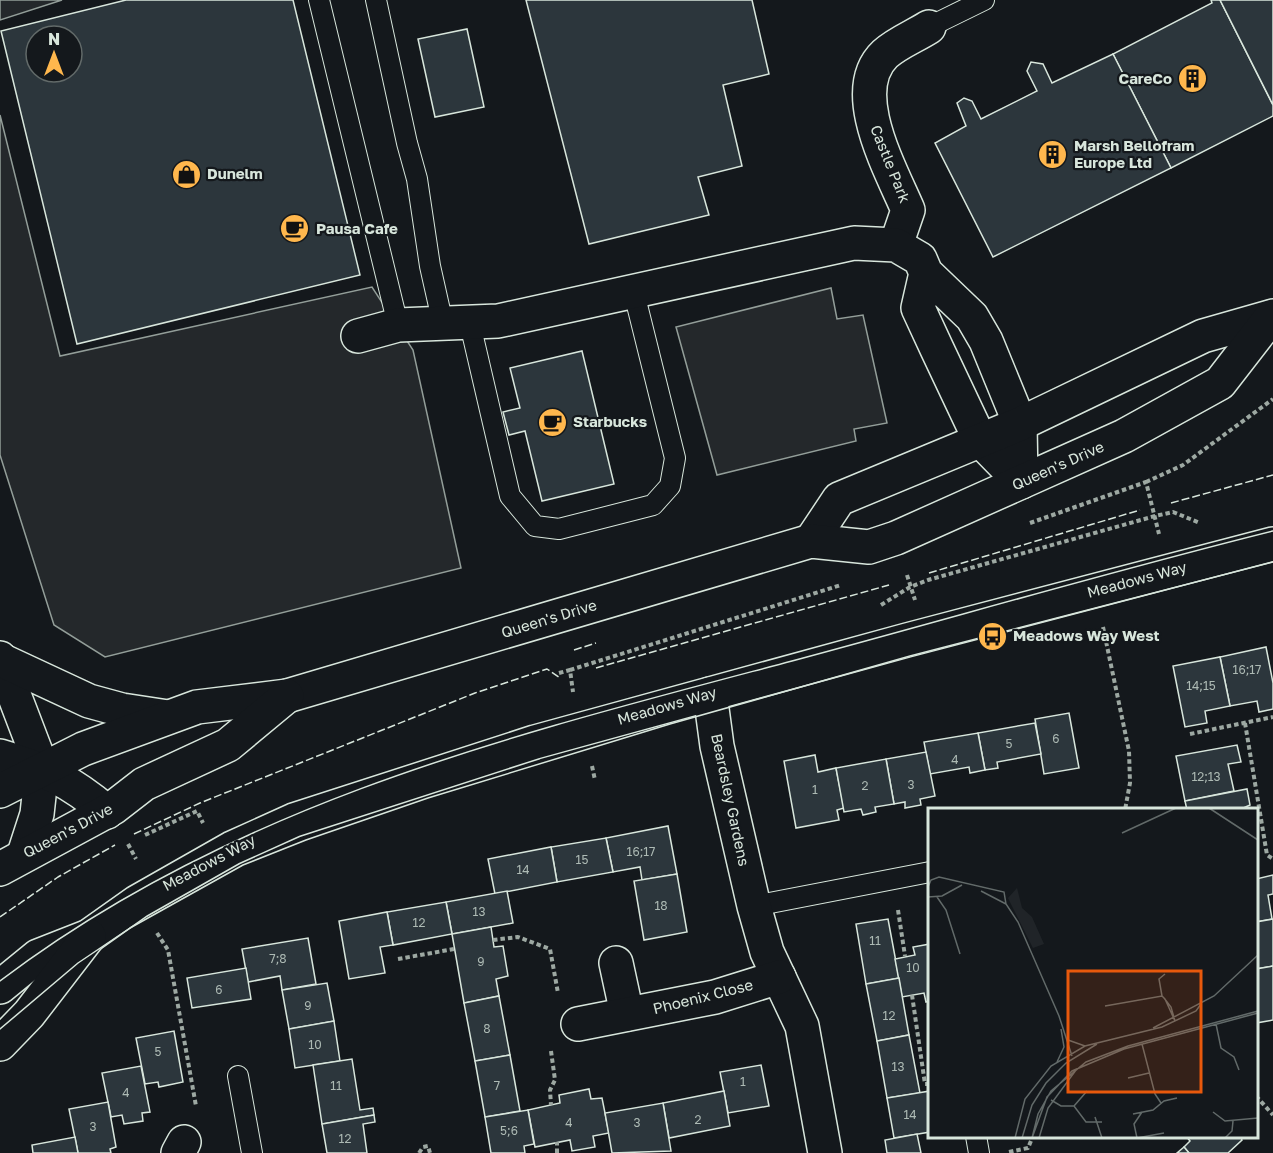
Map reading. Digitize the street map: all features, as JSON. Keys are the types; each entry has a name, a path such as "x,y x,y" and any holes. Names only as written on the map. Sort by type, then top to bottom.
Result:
{"street":[{"name":"Castle Park","path":"896,245 908,210 871,117 870,81 885,54 929,27"},
{"path":"358,336 399,325 498,321 854,243 896,245 920,259 926,273 972,317 986,341 1020,424 1021,482"},
{"path":"926,273 918,308 980,440 1021,482"},
{"name":"Queen's Drive","path":"811,541 839,499 1020,424 1203,336 1272,317"},
{"name":"Queen's Drive","path":"0,791 82,749 197,707 287,696 811,541 869,547 897,538 1124,436 1220,383 1272,317"},
{"name":"Meadows Way","path":"0,987 38,956 89,936 137,902 232,848 294,820 535,742 1273,544"},
{"path":"0,659 89,700 122,710 168,717"},
{"path":"0,659 42,768 37,814 12,862"},
{"name":"Beardsley Gardens","path":"710,694 717,746 754,906 767,952 802,1026 825,1153"},
{"name":"Queen's Drive","path":"12,862 107,812 144,784 228,745 287,696"},
{"path":"0,756 42,768 82,791 107,812"},
{"name":"Meadows Way","path":"0,1044 29,1014 89,936"},
{"path":"616,963 627,1014"},
{"name":"Phoenix Close","path":"569,1014 627,1014 715,997 779,977"}],"lane":[{"path":"318,0 399,325"},
{"path":"376,0 406,143 417,179 430,266 457,324 510,496 535,526 559,528 653,506 670,486 675,458 634,293"},
{"name":"Castle Park","path":"929,27 984,0"},
{"path":"754,906 928,872"},
{"path":"238,1076 252,1153"},
{"path":"976,1138 979,1153"}],"path":[{"path":"1025,525 1146,482 1183,465 1273,399"},
{"path":"1146,482 1161,541"},
{"path":"570,670 852,582"},
{"path":"1102,623 1129,751 1130,783 1124,808"},
{"path":"1190,734 1273,717"},
{"path":"1245,723 1267,855 1273,859"},
{"path":"134,856 129,845 197,811 206,830"},
{"path":"894,879 905,956"},
{"path":"493,940 518,937 550,949 569,1014"},
{"path":"399,959 454,949"},
{"path":"168,950 196,1107 176,1132 181,1148"},
{"path":"912,995 925,1084 928,1084"},
{"path":"1258,1097 1273,1113"},
{"path":"1003,1153 1028,1148 1033,1138"},
{"path":"557,1142 557,1153"},
{"path":"420,1153 423,1147 429,1146 430,1153"}],"shaded area":[{"path":"0,0 62,0 0,20"},
{"path":"0,115 60,356 372,287 413,350 461,568 105,657 54,625 0,455"},
{"path":"831,288 837,319 863,315 887,423 854,429 856,441 717,475 676,327"}],"building":[{"name":"Dunelm","path":"126,0 293,0 360,275 77,344 1,31 24,25 24,84 84,84 84,24 29,24"},
{"path":"526,0 752,0 769,74 723,85 742,166 698,177 709,215 589,244"},
{"name":"CareCo","path":"1211,0 1220,0 1273,105 1273,116 1171,168 1113,54 1212,3"},
{"path":"1220,0 1273,0 1273,105"},
{"path":"467,29 484,107 435,117 418,39"},
{"name":"Marsh Bellofram Europe Ltd","path":"1113,54 1171,168 993,257 935,143 966,126 957,103 964,98 972,101 981,119 1037,91 1027,71 1031,62 1043,64 1052,83"},
{"name":"Starbucks","path":"582,351 614,484 542,501 525,431 509,435 503,412 520,408 510,368"},
{"path":"1266,647 1273,683 1273,709 1259,712 1257,701 1230,706 1220,657"},
{"path":"1220,657 1230,706 1205,711 1207,723 1185,727 1173,666"},
{"path":"1069,713 1079,768 1044,774 1035,719"},
{"path":"1035,723 1041,754 997,762 998,768 985,770 978,733"},
{"path":"978,733 985,770 970,773 969,767 930,774 924,742"},
{"path":"1237,745 1241,762 1228,764 1234,791 1185,801 1176,756"},
{"path":"926,752 935,796 920,799 921,805 905,808 905,802 894,804 886,759"},
{"path":"815,755 818,772 836,768 844,808 837,810 839,820 796,828 784,761"},
{"path":"886,759 894,804 875,807 876,812 863,815 861,809 844,812 836,768"},
{"path":"1247,789 1250,805 1243,808 1187,808 1185,801"},
{"path":"668,826 677,874 642,880 640,867 613,872 606,838"},
{"path":"606,838 613,872 557,882 551,847"},
{"path":"551,847 557,882 495,894 488,859"},
{"path":"677,874 687,932 644,940 634,881"},
{"path":"1273,875 1273,894 1268,895 1272,919 1258,922 1258,879"},
{"path":"507,891 513,923 452,934 446,902"},
{"path":"446,902 452,934 393,945 387,912"},
{"path":"387,912 393,945 380,947 385,973 349,979 339,921"},
{"path":"888,919 899,978 866,984 856,924"},
{"path":"1273,919 1273,966 1258,969 1258,922"},
{"path":"491,927 494,947 503,946 508,976 496,979 499,996 464,1003 452,934"},
{"path":"308,938 316,984 282,990 280,976 248,982 242,949"},
{"path":"928,944 928,1002 926,1002 924,993 902,997 895,959 915,955 913,947"},
{"path":"1273,966 1273,1020 1258,1023 1258,969"},
{"path":"246,968 251,999 192,1008 187,978"},
{"path":"899,978 909,1035 877,1041 866,984"},
{"path":"327,983 334,1021 289,1029 282,990"},
{"path":"499,996 510,1055 475,1061 464,1003"},
{"path":"334,1021 340,1061 295,1068 289,1029"},
{"path":"174,1031 183,1082 159,1087 158,1082 145,1084 136,1038"},
{"path":"909,1035 920,1093 887,1098 877,1041"},
{"path":"510,1055 520,1111 485,1117 475,1061"},
{"path":"352,1059 360,1110 373,1108 374,1115 322,1124 313,1065"},
{"path":"761,1065 769,1106 728,1113 720,1072"},
{"path":"141,1066 150,1112 142,1113 143,1121 124,1124 122,1115 111,1117 102,1073"},
{"path":"589,1089 591,1099 602,1098 609,1133 593,1136 595,1147 572,1151 570,1140 535,1147 528,1110 560,1103 559,1095"},
{"path":"724,1091 730,1126 669,1138 663,1103"},
{"path":"928,1091 928,1132 894,1138 887,1098"},
{"path":"108,1102 116,1147 110,1149 111,1153 78,1153 69,1109"},
{"path":"663,1103 671,1151 612,1153 605,1113"},
{"path":"528,1110 534,1144 524,1146 525,1153 491,1153 485,1117"},
{"path":"374,1115 375,1122 363,1124 367,1153 327,1153 322,1124"},
{"path":"917,1134 921,1153 887,1153 885,1140"},
{"path":"75,1137 78,1153 33,1153 32,1145"},
{"path":"1188,1138 1241,1138 1242,1140 1228,1153 1189,1153 1184,1147 1190,1141"},
{"path":"1184,1147 1189,1153 1177,1153"}],"tram line":[{"path":"0,981 90,919 183,866 280,821 379,782 583,717 1273,531"},
{"path":"0,1029 78,963 130,928 243,865 306,840 428,798 670,724 910,656 1273,562"}],"fence":[{"path":"1171,503 1273,475"},
{"path":"929,573 1140,510"},
{"path":"596,668 889,585"},
{"path":"574,650 596,643"},
{"path":"134,834 200,803 475,693 547,669 560,678"},
{"path":"0,917 58,877 115,845"}],"place":[{"name":"CareCo","path":"1193,79"},
{"name":"Marsh Bellofram Europe Ltd","path":"1053,155"},
{"name":"Dunelm","path":"186,174"},
{"name":"Pausa Cafe","path":"295,229"},
{"name":"Starbucks","path":"552,422"},
{"name":"Meadows Way West","path":"992,636"}]}
